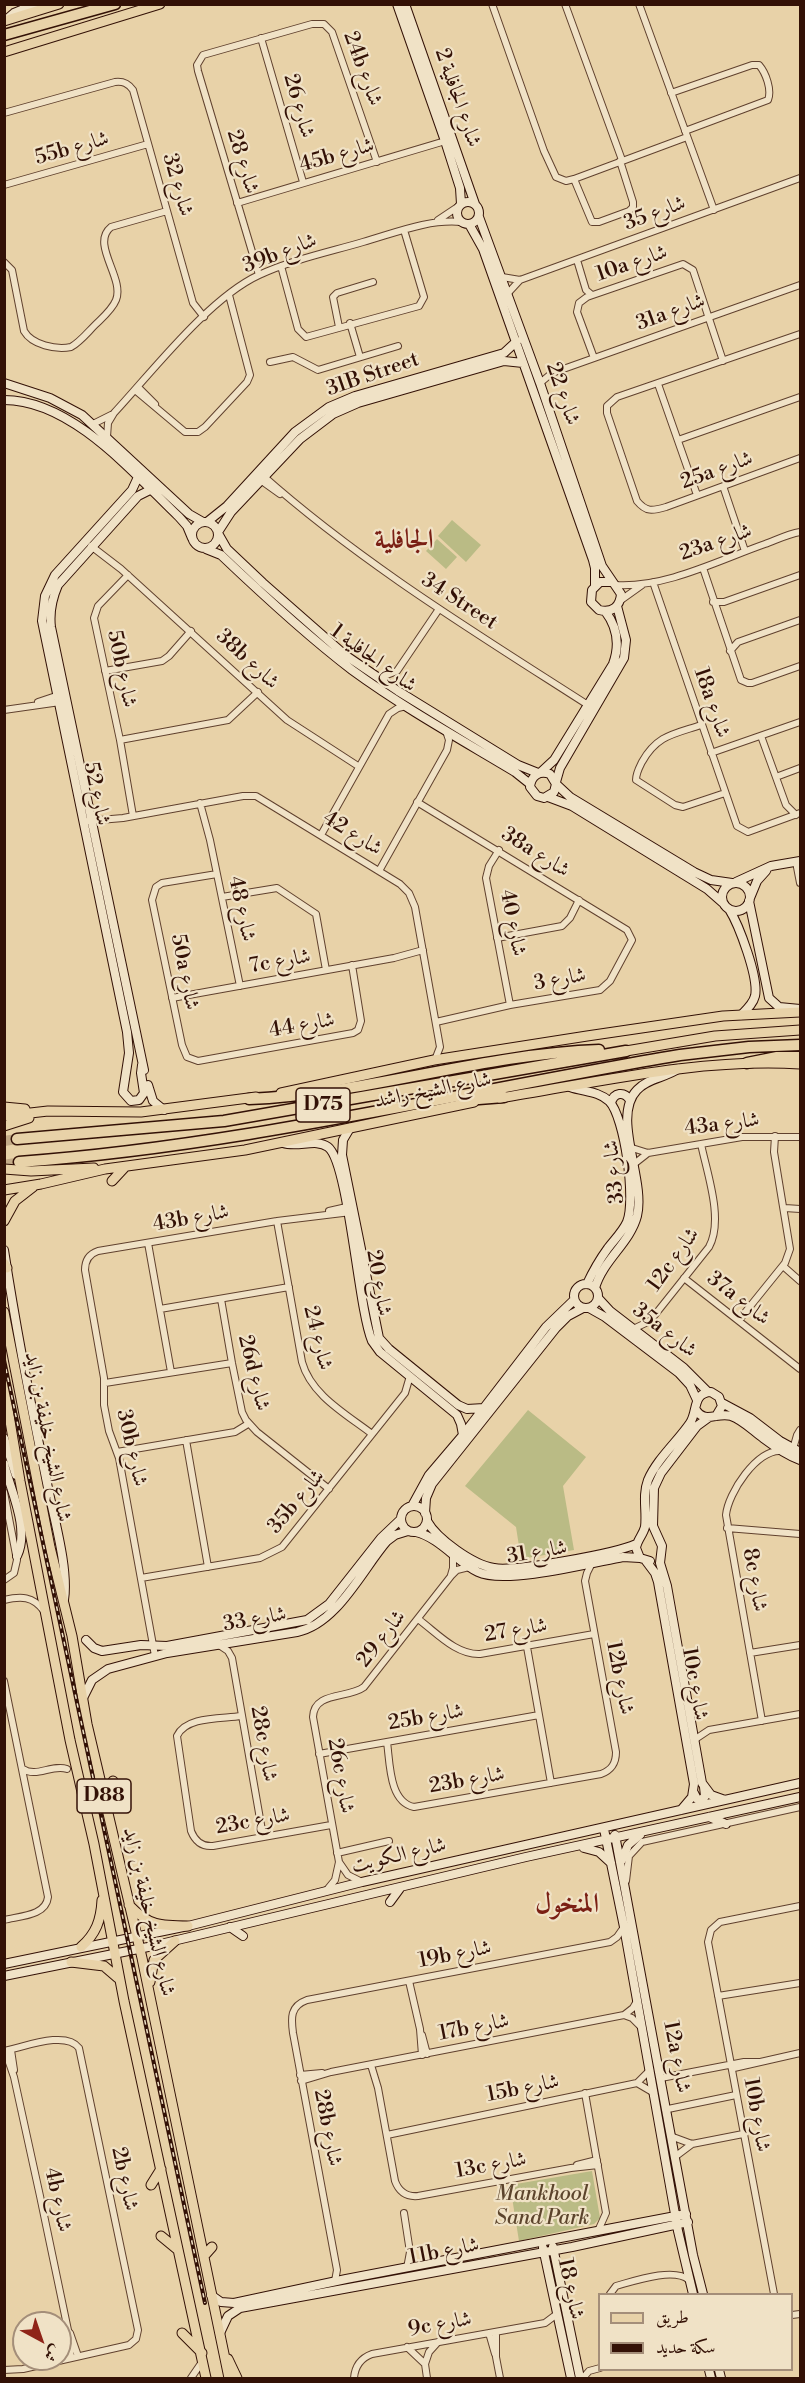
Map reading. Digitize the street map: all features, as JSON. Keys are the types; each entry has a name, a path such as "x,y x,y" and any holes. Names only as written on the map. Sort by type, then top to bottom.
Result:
{"highway":[{"path":"4,35 115,4"},
{"name":"شارع الشيخ راشد","path":"19,1162 114,1155 174,1146 715,1050 798,1045"},
{"path":"249,1099 317,1093 427,1073 560,1053 626,1051"},
{"name":"شارع الشيخ راشد","path":"16,1139 224,1121 626,1051"},
{"path":"747,1063 777,1057 801,1057"},
{"path":"421,1102 504,1098"}],"main road":[{"path":"5,20 59,4"},
{"path":"4,52 163,7"},
{"path":"57,36 68,40"},
{"name":"شارع الشيخ راشد","path":"4,1116 48,1111 106,1113 165,1111 249,1099 434,1060 637,1028 801,1010"},
{"path":"626,1051 715,1036 798,1030"},
{"name":"شارع الشيخ راشد","path":"4,1190 105,1169 283,1143 420,1112 679,1068 747,1063 801,1064"},
{"path":"4,1107 48,1111"},
{"path":"4,1126 48,1111"},
{"path":"4,1169 31,1171 92,1167 105,1169"},
{"path":"112,1181 125,1167"},
{"path":"4,1221 10,1208 20,1196 41,1184"},
{"name":"شارع الشيخ خليفة بن زايد","path":"4,1312 16,1380 72,1636 104,1798 150,1996 229,2379"},
{"name":"شارع الشيخ خليفة بن زايد","path":"4,1385 45,1613 103,1886 120,1979 206,2379"},
{"path":"104,1798 113,1780"},
{"path":"81,1947 90,1939 98,1926 102,1910 103,1886"},
{"path":"127,1903 150,1923 160,1926 188,1926"},
{"path":"150,1996 151,1970 154,1960 175,1941"},
{"path":"71,1962 104,1966 120,1979"},
{"path":"151,2185 161,2169"},
{"path":"161,2236 178,2250"},
{"path":"204,2256 212,2247"},
{"path":"182,2333 202,2355"},
{"path":"224,2354 237,2379"}],"street":[{"path":"5,20 14,13 36,4"},
{"path":"492,4 552,171 562,180 574,179 686,134 768,100 770,94 763,70 759,65 752,65 671,93"},
{"path":"565,4 621,160 633,207 629,211 597,223 592,222 574,179"},
{"path":"639,4 714,210"},
{"name":"شارع الجافلية 2","path":"406,5 460,188 460,205"},
{"name":"شارع الجافلية 2","path":"406,5 475,204"},
{"name":"24b شارع","path":"261,38 312,24 324,24 332,32 377,162"},
{"name":"شارع 28","path":"259,275 198,71 200,59 209,53 261,38"},
{"name":"شارع 26","path":"261,38 303,182"},
{"name":"شارع 32","path":"4,113 120,81 130,85 193,303 204,317"},
{"name":"45b شارع","path":"237,202 446,141"},
{"name":"55b شارع","path":"4,185 148,144"},
{"name":"شارع 35","path":"508,293 520,280 801,178"},
{"path":"468,202 475,204 479,210 479,217 475,222 465,223 457,214 460,205 468,202"},
{"name":"39b شارع","path":"435,222 460,205"},
{"path":"4,262 12,270 27,337 39,343 71,347 111,308 117,297 116,285 103,241 106,230 111,226 167,211"},
{"name":"شارع 22","path":"479,217 540,382 602,566 614,584"},
{"name":"39b شارع","path":"107,436 108,423 114,413 195,325 229,295 259,275 281,266 435,222 465,223"},
{"name":"شارع 22","path":"465,223 483,249 517,341 593,560 595,585"},
{"path":"281,266 297,324 305,334 316,335 418,302 421,298 421,286 404,230"},
{"name":"10a شارع","path":"577,260 586,290 592,295"},
{"name":"10a شارع","path":"594,358 577,307 582,299 683,264 693,270 723,361"},
{"name":"شارع 35","path":"502,277 520,280"},
{"path":"339,327 333,302 335,295 373,282"},
{"name":"31a شارع","path":"540,382 552,373 801,285"},
{"path":"137,389 185,432 198,432 247,382 250,371 229,295"},
{"path":"193,303 202,308 212,309"},
{"path":"193,303 195,325"},
{"path":"350,324 360,357"},
{"path":"698,495 658,384 801,334"},
{"name":"31B Street","path":"218,533 231,512 295,432 329,407 355,396 504,353 517,341"},
{"path":"270,362 293,357 318,370 398,346"},
{"name":"31B Street","path":"205,522 227,506 310,429 345,408 504,361 524,363"},
{"name":"31a شارع","path":"536,372 552,373"},
{"path":"4,383 61,403 93,424 185,510 214,525 218,533 215,544 206,549 197,546 183,521 138,477 74,422 32,403 4,400"},
{"name":"25a شارع","path":"658,384 617,397 608,406 609,421 635,494 644,509 650,511 666,507 801,458"},
{"path":"678,440 801,397"},
{"name":"39b شارع","path":"93,424 114,413"},
{"name":"34 Street","path":"260,476 368,560 437,608 589,703"},
{"name":"شارع 52","path":"138,477 132,490 58,585 52,598 50,612 62,698 142,1065 152,1100 165,1111"},
{"path":"723,486 745,551"},
{"name":"شارع 52","path":"91,543 138,496 150,490"},
{"path":"192,538 194,528 205,522"},
{"name":"23a شارع","path":"614,584 643,585 704,568 801,532"},
{"name":"شارع الجافلية 1","path":"218,533 227,549 345,655 398,691 518,765 539,773"},
{"name":"38b شارع","path":"91,543 303,732 358,766"},
{"name":"شارع الجافلية 1","path":"206,549 221,555 324,648 406,706 515,772 530,784"},
{"path":"704,568 713,602 741,680 752,682 801,666"},
{"name":"50b شارع","path":"128,575 98,606 95,612 95,625 135,815"},
{"path":"713,602 724,602 801,575"},
{"path":"548,797 554,792 560,768 624,658 626,640 619,603 621,594 614,584 606,581 595,585 591,602 600,610 605,611 619,603"},
{"name":"18a شارع","path":"653,582 737,826 744,831 753,831 798,814"},
{"name":"23a شارع","path":"619,603 643,585"},
{"path":"398,691 395,681 397,671 437,608"},
{"path":"605,611 616,633 616,654 554,760 533,778 530,784 532,791 537,796 548,797 572,806 707,889 726,906 741,931 756,991 753,1003 741,1015"},
{"path":"730,651 738,642 801,620"},
{"path":"105,671 162,661 191,631"},
{"path":"379,678 397,671"},
{"path":"120,740 228,720 258,692"},
{"path":"388,694 389,714"},
{"path":"4,710 62,698"},
{"path":"319,833 389,714 406,706"},
{"path":"711,753 801,722"},
{"path":"701,725 656,742 637,772 636,780 675,805 683,807 725,793"},
{"path":"377,870 447,750 449,740 446,730"},
{"path":"761,736 786,805 798,814"},
{"path":"447,750 465,742"},
{"path":"776,777 801,768"},
{"path":"539,773 550,774 556,783 575,800 700,875 746,887 770,998 780,1007 801,1010"},
{"name":"شارع 42","path":"88,824 243,796 256,796 403,886 411,896 415,908 440,1047"},
{"name":"38a شارع","path":"417,802 627,930 632,937"},
{"name":"شارع 48","path":"202,803 240,986"},
{"name":"شارع 52","path":"88,824 127,1032 129,1053 123,1092 131,1101 139,1100 144,1093 142,1065"},
{"name":"شارع 40","path":"499,850 489,866 486,878 510,1005"},
{"path":"726,906 723,891 734,883 769,867 798,861 801,883"},
{"path":"726,906 741,910 750,900 759,878 778,866"},
{"name":"50a شارع","path":"187,1057 182,1045 172,998 152,900 153,893 162,883 217,874"},
{"path":"222,897 277,888 312,909 319,919 326,970"},
{"path":"497,938 562,926 570,918 579,900"},
{"name":"شارع 3","path":"436,1020 603,988 610,981 632,937"},
{"name":"7c شارع","path":"172,998 423,952"},
{"name":"شارع 44","path":"187,1057 198,1061 353,1033 359,1027 361,1018 352,965"},
{"path":"434,1060 440,1047 451,1058"},
{"path":"570,1087 598,1094 611,1103 613,1098 619,1094 627,1095 630,1100 643,1084 668,1075 679,1068"},
{"name":"شارع 33","path":"591,1286 630,1232 637,1216 639,1198 627,1113 630,1100"},
{"name":"شارع 33","path":"591,1286 596,1266 628,1218 632,1196 618,1116 611,1103"},
{"name":"شارع 20","path":"350,1128 343,1140 342,1151 370,1337 380,1352 457,1415 463,1435"},
{"path":"739,1320 783,1266 788,1258 791,1244 774,1152 775,1136"},
{"name":"43a شارع","path":"632,1148 648,1153 742,1137 801,1137"},
{"name":"شارع 20","path":"283,1143 295,1146 319,1143 330,1149 336,1160 350,1209 376,1329 382,1342 462,1407 472,1410 484,1408"},
{"name":"12c شارع","path":"633,1329 650,1322 708,1247 715,1230 716,1219 701,1144"},
{"path":"615,1153 627,1157"},
{"name":"43a شارع","path":"634,1164 648,1153"},
{"path":"785,1208 801,1209"},
{"name":"43b شارع","path":"84,1270 86,1262 94,1253 350,1209"},
{"name":"شارع 24","path":"277,1221 302,1362 309,1380 323,1396 372,1434"},
{"path":"148,1243 171,1372"},
{"path":"4,1250 64,1577 63,1603"},
{"path":"783,1266 801,1281"},
{"name":"30b شارع","path":"84,1270 105,1383 110,1435 117,1452 156,1656"},
{"name":"37a شارع","path":"684,1278 801,1369"},
{"path":"591,1286 598,1298 596,1304 568,1316 556,1328 432,1484 426,1498 424,1527 412,1532 402,1525 404,1510 412,1506 426,1479 546,1327 574,1300 576,1288 591,1286"},
{"path":"160,1310 289,1287"},
{"name":"35a شارع","path":"598,1298 607,1308 687,1370 708,1392"},
{"name":"26d شارع","path":"221,1299 242,1412 248,1424 329,1489"},
{"path":"574,1300 586,1308"},
{"name":"35a شارع","path":"586,1308 605,1317 679,1373 690,1385 696,1405"},
{"name":"12c شارع","path":"650,1322 651,1342"},
{"path":"105,1383 232,1363"},
{"name":"35b شارع","path":"141,1578 260,1558 277,1551 291,1539 406,1392 410,1376"},
{"path":"27,1384 36,1393"},
{"path":"406,1392 424,1387"},
{"path":"722,1403 720,1411 698,1426 656,1482 652,1502 653,1526 662,1546 660,1556 654,1561 643,1560 636,1552 645,1528 645,1496 649,1479 654,1469 690,1423 701,1395 708,1392 717,1395 722,1403 750,1418 797,1451"},
{"path":"696,1405 701,1415 736,1418 781,1451 801,1460"},
{"path":"117,1452 235,1432 248,1424"},
{"path":"797,1451 797,1435 801,1430"},
{"path":"4,1438 15,1473 20,1481"},
{"path":"763,1439 762,1456 781,1451"},
{"path":"186,1440 208,1566"},
{"name":"8c شارع","path":"762,1456 731,1496 727,1509 727,1528 762,1721"},
{"path":"4,1464 22,1530 16,1568 4,1580"},
{"path":"4,1492 17,1556"},
{"path":"412,1506 421,1508 426,1517"},
{"name":"شارع 31","path":"426,1517 438,1535 472,1560 495,1569 512,1569 621,1550 638,1542"},
{"name":"شارع 33","path":"86,1640 94,1648 102,1651 141,1645 174,1645 294,1624 313,1617 329,1604 381,1538 401,1519"},
{"path":"727,1528 801,1534"},
{"name":"شارع 33","path":"83,1698 92,1680 102,1672 156,1656 297,1632 317,1625 333,1611 387,1541 395,1535 412,1532"},
{"name":"شارع 31","path":"412,1532 429,1537 481,1574 502,1578 627,1557 643,1560"},
{"path":"638,1542 646,1535 656,1537"},
{"path":"451,1575 453,1556"},
{"name":"10c شارع","path":"660,1556 704,1787"},
{"name":"10c شارع","path":"643,1560 655,1573 658,1582 694,1793"},
{"path":"585,1581 592,1563"},
{"path":"572,1566 580,1572 585,1581"},
{"name":"شارع 29","path":"324,1699 354,1693 364,1687 451,1575 469,1567"},
{"name":"12b شارع","path":"585,1581 616,1752 613,1767 601,1774"},
{"path":"4,1600 27,1598 36,1602 45,1613"},
{"name":"شارع 27","path":"418,1619 457,1649 466,1653 480,1654 594,1634"},
{"path":"141,1645 151,1632 157,1640 174,1645"},
{"path":"232,1658 234,1650 241,1641"},
{"path":"219,1645 228,1651 232,1658"},
{"path":"750,1653 801,1645"},
{"path":"527,1647 550,1783"},
{"name":"28c شارع","path":"232,1658 263,1836"},
{"path":"4,1681 48,1901 39,1911 4,1920"},
{"name":"26c شارع","path":"324,1699 315,1706 313,1713 339,1862"},
{"path":"691,1724 710,1730 801,1714"},
{"name":"25b شارع","path":"320,1754 539,1715"},
{"name":"23c شارع","path":"241,1716 190,1723 179,1732 176,1741 195,1839 209,1846 331,1825"},
{"path":"694,1740 710,1730"},
{"name":"23b شارع","path":"387,1742 397,1795 402,1803 409,1807 601,1774"},
{"path":"23,1769 32,1773 57,1767 67,1769"},
{"path":"613,1834 639,1825 650,1818 801,1783"},
{"path":"694,1793 697,1799 704,1799 704,1787"},
{"path":"704,1787 715,1798 725,1800"},
{"path":"726,1824 714,1816 727,1808 771,1797 775,1788"},
{"path":"680,1811 689,1803 694,1793"},
{"name":"شارع الكويت","path":"5,1976 175,1941 574,1847 613,1834 643,1832 801,1797"},
{"path":"626,1885 629,1856 642,1842 801,1807"},
{"name":"شارع الكويت","path":"4,1964 188,1926 362,1882 604,1828"},
{"name":"12a شارع","path":"604,1828 613,1834 626,1885 703,2293"},
{"path":"621,1864 627,1845 643,1832"},
{"name":"12a شارع","path":"613,1834 611,1864 676,2220 693,2293"},
{"path":"337,1853 389,1841"},
{"path":"574,1847 599,1852 611,1864"},
{"path":"339,1862 348,1875 362,1882"},
{"path":"326,1891 335,1880 339,1862"},
{"path":"390,1902 402,1887"},
{"name":"10b شارع","path":"774,2293 708,1942 711,1930 720,1922 801,1906"},
{"path":"230,1927 243,1936"},
{"path":"610,1942 624,1927"},
{"path":"610,1942 628,1950"},
{"name":"19b شارع","path":"307,2000 610,1942"},
{"path":"5,1976 20,1970 21,1964 16,1961"},
{"path":"412,1981 425,2055"},
{"path":"718,1998 801,1983"},
{"name":"28b شارع","path":"307,2000 294,2008 291,2018 337,2270 335,2281"},
{"path":"637,2001 624,2015 641,2027"},
{"name":"17b شارع","path":"301,2078 624,2015"},
{"name":"2b شارع","path":"7,2051 60,2039 70,2039 77,2044 81,2052 138,2330 136,2339 129,2345 74,2357"},
{"name":"4b شارع","path":"7,2051 74,2357"},
{"path":"661,2078 801,2053"},
{"path":"374,2064 386,2133"},
{"path":"650,2070 637,2083 654,2093"},
{"name":"15b شارع","path":"386,2133 637,2083"},
{"path":"587,2093 606,2212 603,2225 598,2231"},
{"path":"668,2109 736,2096"},
{"name":"13c شارع","path":"386,2133 397,2186 408,2196 598,2162"},
{"path":"676,2156 692,2144 743,2135"},
{"path":"673,2137 692,2144"},
{"path":"663,2218 673,2204"},
{"path":"606,2212 619,2227"},
{"path":"404,2213 410,2252 407,2268"},
{"name":"11b شارع","path":"212,2295 218,2300 230,2303 346,2278 663,2218 676,2220"},
{"name":"11b شارع","path":"220,2334 228,2316 240,2308 572,2247 660,2228 676,2220 687,2218"},
{"path":"660,2228 671,2231 680,2240"},
{"name":"شارع 18","path":"552,2240 581,2379"},
{"name":"شارع 18","path":"542,2242 571,2379"},
{"path":"557,2271 561,2258 572,2247"},
{"path":"410,2252 415,2260 423,2265"},
{"path":"530,2254 547,2268"},
{"path":"337,2270 346,2278"},
{"path":"611,2293 616,2286 670,2273 681,2275 690,2282"},
{"name":"9c شارع","path":"354,2379 357,2366 368,2356 545,2323 557,2314"},
{"path":"545,2323 561,2332"},
{"path":"492,2333 500,2379"},
{"path":"424,2364 429,2352 439,2341"},
{"path":"407,2347 424,2364 427,2379"},
{"path":"191,2379 202,2355"},
{"path":"581,2379 589,2372 598,2369"}],"green space":[{"path":"452,520 481,545 466,562 438,536"},
{"path":"437,539 457,557 446,569 426,551"},
{"path":"528,1410 586,1457 563,1486 574,1550 521,1559 516,1527 465,1486"},
{"name":"Mankhool Sand Park","path":"592,2171 600,2218 594,2224 519,2241 510,2185"}],"tunnel":[{"path":"4,1141 17,1139"},
{"path":"4,1165 19,1162"}],"railway":[{"path":"4,1360 205,2303"}],"district":[{"name":"الجافلية","path":"404,542"},
{"name":"المنخول","path":"567,1906"}]}
